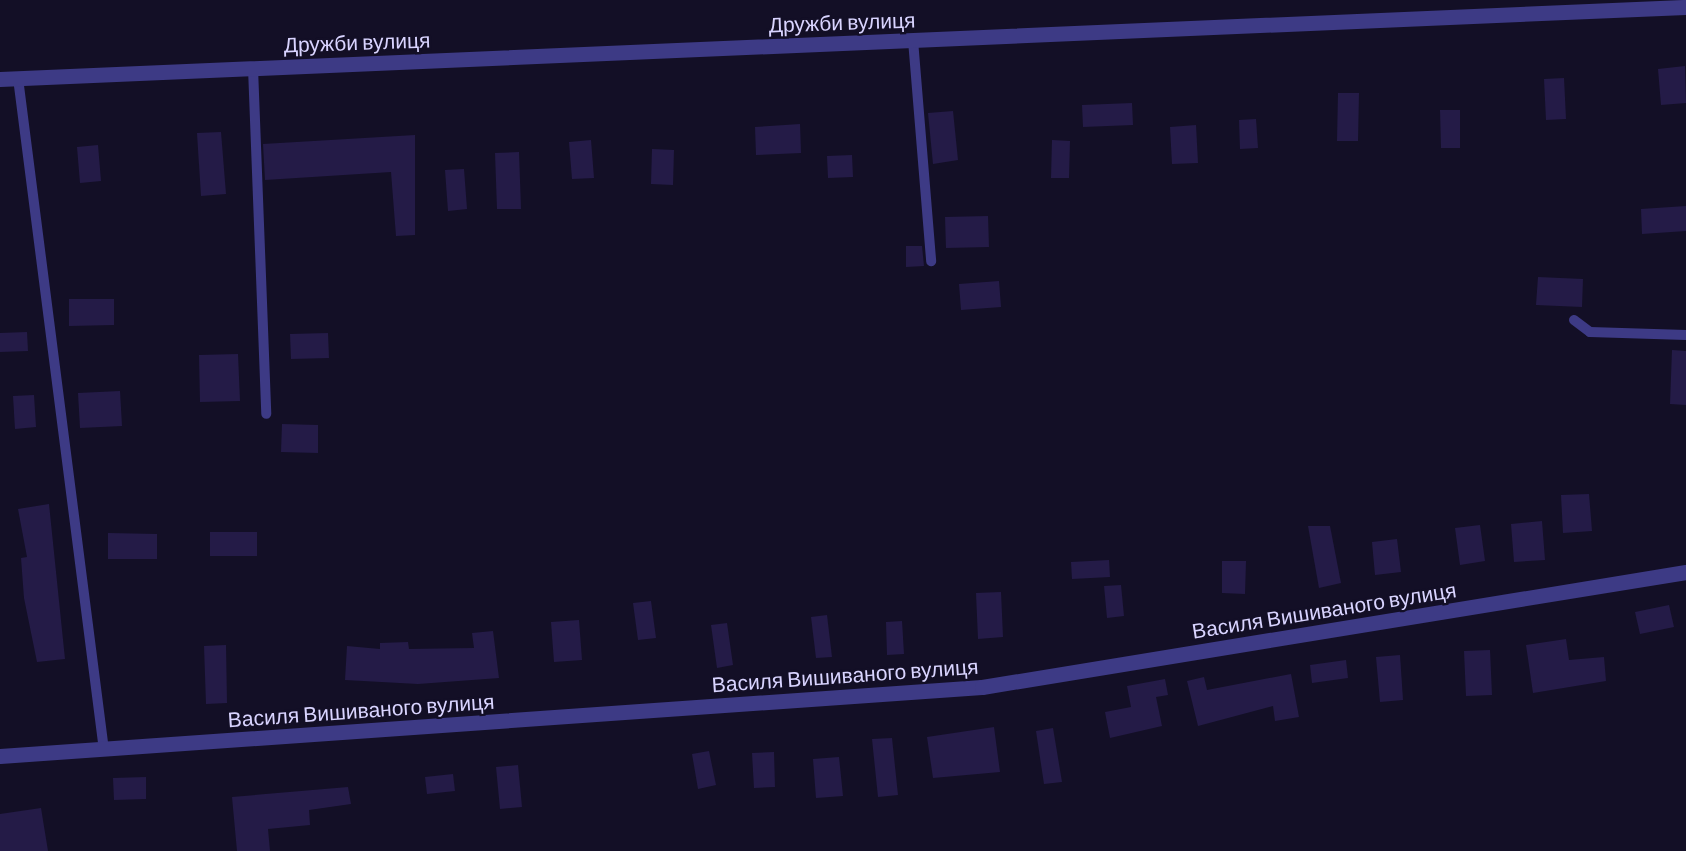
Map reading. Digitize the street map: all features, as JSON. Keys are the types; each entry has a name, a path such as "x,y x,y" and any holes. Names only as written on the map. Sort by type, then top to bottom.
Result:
{"street":[{"name":"Дружби вулиця","path":"0,79 1686,7"},
{"name":"Василя Вишиваного вулиця","path":"0,756 982,687 1686,572"}],"lane":[{"path":"913,39 931,261"},
{"path":"253,68 266,414"},
{"path":"18,78 104,750"},
{"path":"1574,320 1590,332 1686,335"}],"building":[{"path":"1685,66 1686,103 1661,105 1658,69"},
{"path":"1564,78 1566,119 1546,120 1544,79"},
{"path":"1338,93 1359,93 1358,141 1337,141"},
{"path":"1132,103 1133,125 1083,127 1082,105"},
{"path":"1440,110 1460,110 1460,148 1441,148"},
{"path":"953,111 958,160 933,164 928,113"},
{"path":"1256,119 1258,148 1240,149 1239,120"},
{"path":"800,124 801,153 756,155 755,127"},
{"path":"1196,125 1198,163 1172,164 1170,127"},
{"path":"221,132 226,194 201,196 197,133"},
{"path":"415,135 415,235 396,236 391,172 265,180 263,144"},
{"path":"591,140 594,178 572,179 569,142"},
{"path":"1052,140 1070,141 1069,178 1051,178"},
{"path":"98,145 101,181 80,183 77,147"},
{"path":"652,149 674,150 673,185 651,184"},
{"path":"519,152 521,209 497,209 495,153"},
{"path":"852,155 853,177 828,178 827,156"},
{"path":"464,169 467,209 448,211 445,170"},
{"path":"1686,206 1686,231 1642,234 1641,209"},
{"path":"988,216 989,247 946,248 945,217"},
{"path":"906,246 922,246 924,266 906,267"},
{"path":"1538,277 1583,279 1582,307 1536,305"},
{"path":"999,281 1001,307 961,310 959,284"},
{"path":"69,299 114,299 114,325 69,326"},
{"path":"27,332 28,351 0,352 0,333"},
{"path":"328,333 329,358 291,359 290,334"},
{"path":"1672,350 1686,351 1686,405 1670,404"},
{"path":"238,354 240,401 200,402 199,355"},
{"path":"120,391 122,426 80,428 78,393"},
{"path":"34,395 36,427 15,429 13,396"},
{"path":"282,424 318,425 318,453 281,452"},
{"path":"1589,494 1592,531 1563,533 1561,495"},
{"path":"49,504 65,659 37,662 24,598 21,558 27,557 18,509"},
{"path":"1542,521 1545,560 1514,562 1511,524"},
{"path":"1480,525 1485,561 1460,565 1455,528"},
{"path":"1308,526 1330,526 1341,583 1319,588"},
{"path":"210,532 257,532 257,556 210,556"},
{"path":"108,533 157,534 157,559 108,559"},
{"path":"1397,539 1401,572 1375,575 1372,542"},
{"path":"1109,560 1110,577 1072,579 1071,562"},
{"path":"1222,561 1246,561 1245,594 1222,593"},
{"path":"1121,585 1124,616 1107,618 1104,586"},
{"path":"1001,592 1003,637 978,639 976,593"},
{"path":"651,601 656,638 638,640 633,603"},
{"path":"1669,605 1674,627 1640,634 1635,612"},
{"path":"827,615 832,657 816,658 811,617"},
{"path":"579,620 582,660 554,662 551,622"},
{"path":"902,621 904,654 887,655 886,622"},
{"path":"727,623 733,665 717,668 711,625"},
{"path":"493,631 499,678 418,684 345,680 347,646 380,649 380,643 408,642 409,649 474,648 472,633"},
{"path":"1566,639 1569,660 1604,657 1606,681 1533,693 1526,645"},
{"path":"226,645 227,703 206,704 204,646"},
{"path":"1490,650 1492,695 1466,696 1464,651"},
{"path":"1400,655 1403,700 1380,702 1376,657"},
{"path":"1346,660 1348,678 1312,683 1310,665"},
{"path":"1291,674 1299,717 1275,721 1273,706 1198,726 1187,681 1204,677 1207,690"},
{"path":"1165,679 1168,695 1156,697 1162,726 1110,738 1105,712 1131,707 1127,686"},
{"path":"994,727 1000,772 933,778 927,737"},
{"path":"1053,728 1062,782 1044,784 1036,731"},
{"path":"892,738 898,795 878,797 872,739"},
{"path":"709,751 716,785 698,789 692,754"},
{"path":"774,752 775,787 754,788 752,753"},
{"path":"839,757 843,796 816,798 813,759"},
{"path":"518,765 522,807 500,809 496,767"},
{"path":"453,774 455,791 427,794 425,777"},
{"path":"146,777 146,799 114,800 113,778"},
{"path":"348,787 351,804 309,810 310,825 268,829 270,851 237,851 232,797"},
{"path":"41,808 48,851 0,851 0,814"}]}
